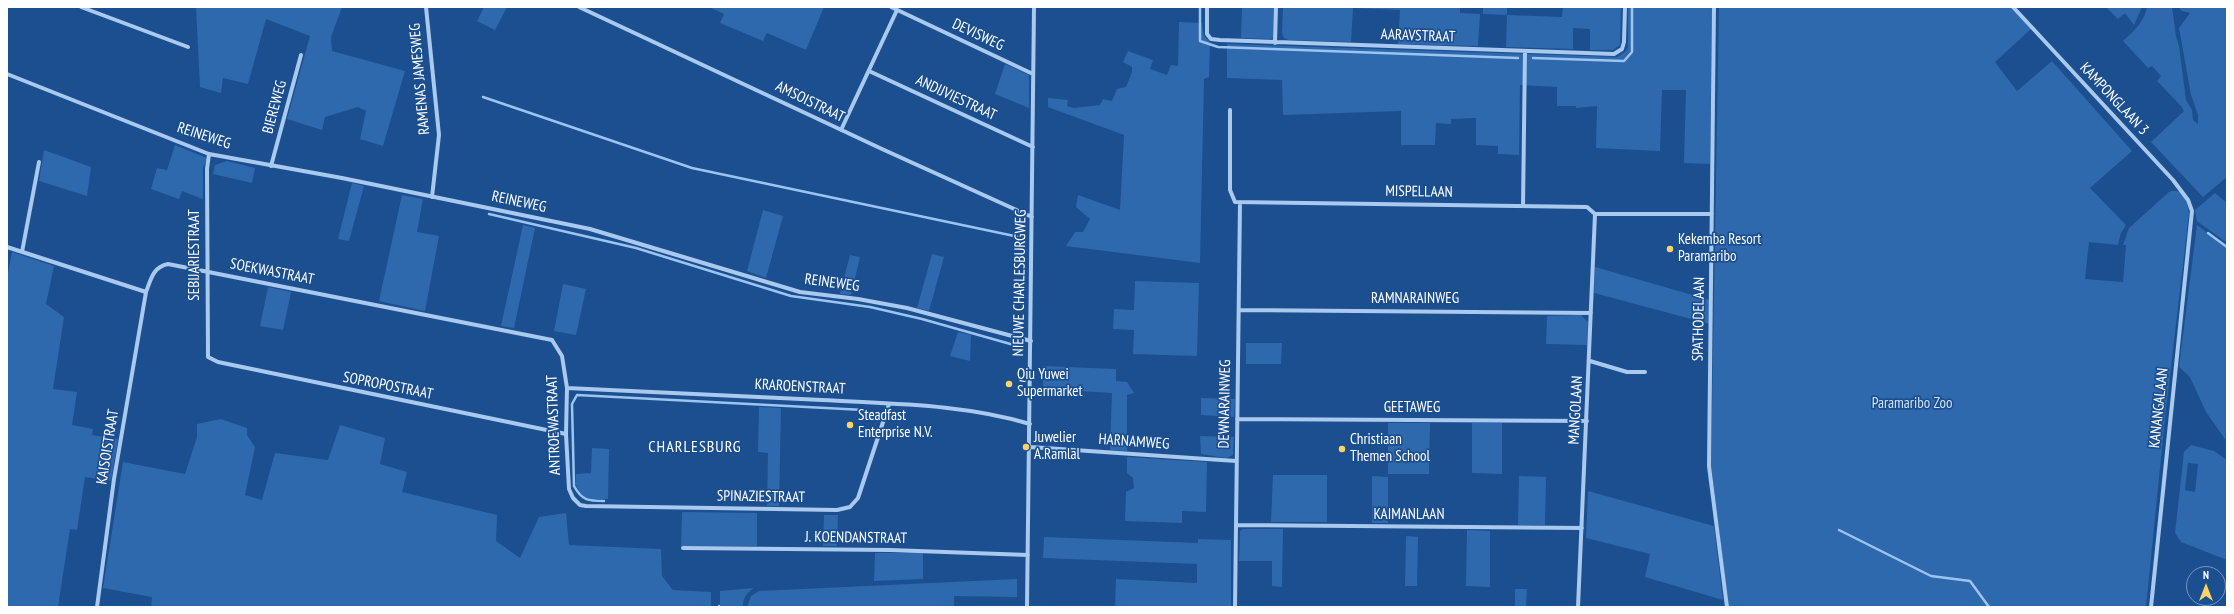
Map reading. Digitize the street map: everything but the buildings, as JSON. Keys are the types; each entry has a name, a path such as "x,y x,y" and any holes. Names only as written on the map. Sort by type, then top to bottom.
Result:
{"street":[{"path":"81,7 188,47"},
{"name":"RAMENAS JAMESWEG","path":"426,7 439,135 432,197"},
{"name":"AMSOISTRAAT","path":"579,7 841,130 1032,217"},
{"name":"DEVISWEG","path":"891,7 1033,74"},
{"name":"NIEUWE CHARLESBURGWEG","path":"1027,607 1034,7"},
{"name":"AARAVSTRAAT","path":"1206,7 1207,34 1211,39 1275,43 1614,54 1622,49 1624,42 1625,7"},
{"path":"1275,43 1276,7"},
{"name":"SPATHODELAAN","path":"1714,7 1709,466 1727,607"},
{"name":"KAMPONGLAAN 3","path":"2013,7 2173,180 2188,200 2192,211"},
{"path":"841,130 897,10"},
{"path":"1523,206 1525,51"},
{"name":"BIEREWEG","path":"271,166 301,54"},
{"name":"ANDIJVIESTRAAT","path":"869,71 1033,147"},
{"name":"REINEWEG","path":"7,74 209,154 590,229 800,292 858,299 907,308 1031,341"},
{"path":"1230,110 1230,190 1235,202 1240,202"},
{"name":"SEBIJARIESTRAAT","path":"208,357 207,169 209,154"},
{"path":"22,252 39,162"},
{"name":"MISPELLAAN","path":"1240,202 1587,207 1595,214"},
{"name":"DEWNARAINWEG","path":"1234,607 1240,202"},
{"name":"KANANGALAAN","path":"2151,607 2192,211"},
{"path":"1595,214 1712,214"},
{"name":"MANGOLAAN","path":"1578,607 1590,361 1595,214"},
{"path":"7,247 146,292"},
{"name":"SOEKWASTRAAT","path":"146,292 153,274 160,266 168,264 552,340"},
{"name":"KAISOISTRAAT","path":"97,607 114,479 146,292"},
{"name":"RAMNARAINWEG","path":"1239,310 1591,313"},
{"name":"ANTROEWASTRAAT","path":"552,340 562,356 568,388 566,434 569,489"},
{"name":"SOPROPOSTRAAT","path":"208,357 218,362 315,384 566,434"},
{"path":"1590,361 1626,372 1645,372"},
{"name":"KRAROENSTRAAT","path":"568,388 889,404 969,411 1002,416 1030,424"},
{"name":"SPINAZIESTRAAT","path":"569,489 573,498 580,505 597,507 844,509 854,504 858,498 889,404"},
{"name":"GEETAWEG","path":"1237,418 1587,421"},
{"name":"HARNAMWEG","path":"1030,447 1236,461"},
{"name":"KAIMANLAAN","path":"1236,526 1582,528"},
{"name":"J. KOENDANSTRAAT","path":"683,548 890,550 1028,555"}],"green space":[{"path":"196,7 342,7 331,37 332,51 405,71 383,146 360,139 366,111 358,107 325,117 322,130 287,119 310,36 266,19 248,84 223,78 221,93 200,87"},
{"path":"484,7 507,7 495,30 477,21"},
{"path":"709,7 824,7 806,50 767,33 763,41 720,23 724,14"},
{"path":"1242,7 1276,7 1274,38 1241,38"},
{"path":"1283,7 1460,7 1460,13 1480,14 1478,46 1398,44 1400,10 1353,8 1351,42 1289,40 1284,38 1282,33"},
{"path":"1483,7 1507,7 1507,15 1483,14"},
{"path":"1563,7 1621,7 1620,45 1613,50 1590,50 1590,29 1573,28 1573,49 1506,47 1507,15 1562,17"},
{"path":"1628,7 1712,7 1710,164 1684,163 1686,90 1662,90 1660,151 1596,148 1597,106 1576,108 1576,106 1557,106 1557,87 1520,85 1519,155 1498,154 1498,146 1476,145 1476,118 1451,119 1451,124 1436,123 1435,145 1401,145 1401,111 1283,115 1282,80 1227,78 1227,44 1617,57 1626,51 1628,47"},
{"name":"Paramaribo Zoo","path":"1719,7 2011,7 2031,29 1995,62 2017,91 2052,61 2132,151 2090,188 2126,225 2121,233 2118,245 2089,242 2085,279 2123,282 2126,245 2123,245 2129,228 2169,192 2177,191 2184,196 2189,213 2165,418 2146,607 1729,607 1711,466"},
{"path":"2106,7 2142,7 2134,25 2125,13 2118,19"},
{"path":"2147,7 2172,7 2186,100 2192,110 2193,120 2198,124 2198,115 2191,95 2179,28 2190,13 2182,11 2178,7 2227,7 2227,177 2203,197 2151,142 2184,111 2157,81 2161,76 2152,66 2148,68 2123,41 2141,22"},
{"path":"1179,22 1202,23 1204,36 1210,42 1209,77 1204,79 1200,263 1066,246 1075,232 1083,232 1090,219 1076,207 1078,195 1120,210 1124,135 1048,107 1048,98 1068,100 1067,106 1074,108 1100,105 1103,99 1112,101 1117,89 1126,87 1132,72 1132,67 1123,62 1128,51 1153,60 1150,69 1167,75 1171,65 1178,66"},
{"path":"1005,64 1029,75 1029,108 995,94"},
{"path":"175,145 207,158 203,168 203,199 182,191 179,199 151,189 157,168 167,170"},
{"path":"44,150 91,167 87,196 39,181"},
{"path":"227,161 255,168 252,183 213,174 215,165"},
{"path":"352,183 364,186 349,241 338,239"},
{"path":"2215,193 2227,203 2227,243 2197,221 2195,210"},
{"path":"402,195 423,199 417,232 439,236 425,311 379,301"},
{"path":"763,210 783,216 766,278 747,271"},
{"path":"523,225 535,228 514,328 501,326"},
{"path":"2197,225 2227,247 2227,442 2206,412 2190,377 2179,367"},
{"path":"12,252 54,266 46,304 64,317 53,389 77,392 72,425 93,429 92,435 118,439 111,481 85,477 77,530 70,529 58,607 7,607 7,279"},
{"path":"932,254 944,257 929,311 917,308"},
{"path":"850,255 860,257 851,295 840,294"},
{"path":"1595,267 1710,300 1710,324 1594,293"},
{"path":"1135,281 1199,283 1197,356 1133,354 1134,330 1113,329 1114,309 1134,310"},
{"path":"563,284 586,289 576,335 554,331"},
{"path":"268,287 291,292 283,330 260,326"},
{"path":"1581,315 1588,322 1587,345 1546,344 1547,316"},
{"path":"958,332 971,335 970,361 950,356"},
{"path":"1246,343 1282,343 1281,364 1246,364"},
{"path":"1043,366 1116,369 1116,381 1127,382 1134,393 1127,395 1127,451 1110,450 1112,393 1043,389"},
{"path":"1201,398 1235,399 1234,417 1201,415"},
{"path":"759,407 781,408 779,506 767,506 768,453 758,452"},
{"path":"221,419 247,428 247,435 255,447 245,495 262,500 275,453 328,460 340,425 385,438 380,464 407,472 402,492 497,515 496,541 520,558 539,517 566,513 569,545 661,549 662,576 673,590 711,592 711,607 151,607 152,597 103,588 123,462 185,474 197,437 197,424"},
{"path":"1388,423 1430,423 1429,474 1388,474"},
{"path":"1472,423 1502,423 1502,474 1472,473"},
{"path":"1200,436 1234,437 1233,455 1226,458 1201,454"},
{"path":"2191,445 2214,451 2227,460 2227,560 2181,542 2175,533 2184,452","holes":["2188,463 2198,464 2195,492 2185,490"]},
{"path":"592,448 609,449 608,499 590,499 580,495 576,485 576,474 591,473"},
{"path":"1127,457 1207,462 1206,512 1182,511 1182,523 1125,521 1126,492 1134,488 1133,478 1127,473"},
{"path":"1273,475 1327,475 1327,522 1271,522"},
{"path":"1372,476 1388,477 1388,523 1372,523"},
{"path":"1519,476 1546,477 1545,525 1518,525"},
{"path":"1588,491 1714,526 1723,600 1645,577 1650,554 1586,538"},
{"path":"682,512 757,513 757,546 681,546"},
{"path":"824,515 838,515 837,546 823,546"},
{"path":"1243,529 1283,529 1282,587 1272,586 1272,561 1239,561 1240,531"},
{"path":"1467,530 1490,531 1490,587 1466,586"},
{"path":"1406,536 1418,537 1417,586 1405,586"},
{"path":"1044,537 1198,543 1198,539 1231,540 1231,607 1115,607 1116,579 1197,583 1197,564 1043,558"},
{"path":"875,553 923,553 923,579 874,581"},
{"path":"1017,579 1017,597 954,596 954,607 747,607 751,596 759,591"},
{"path":"754,588 746,596 743,607 720,607 720,591"},
{"path":"1515,589 1527,589 1526,607 1515,607"}],"waterway":[{"path":"1200,7 1200,41 1218,47 1518,58"},
{"path":"1533,58 1624,61 1632,52 1632,7"},
{"path":"483,97 692,168 1019,237"},
{"path":"489,214 636,248 791,296 870,307 922,319 1021,347"},
{"path":"2208,233 2227,247"},
{"path":"604,501 586,499 580,495 574,486 572,404 577,395 864,410"},
{"path":"1839,530 1931,576 1970,581 1989,607"}],"place":[{"name":"Kekemba Resort Paramaribo","path":"1670,249"},
{"name":"Qiu Yuwei Supermarket","path":"1009,384"},
{"name":"Steadfast Enterprise N.V.","path":"850,425"},
{"name":"Juwelier A.Ramlal","path":"1026,447"},
{"name":"Christiaan Themen School","path":"1342,449"}],"district":[{"name":"CHARLESBURG","path":"695,447"}]}
